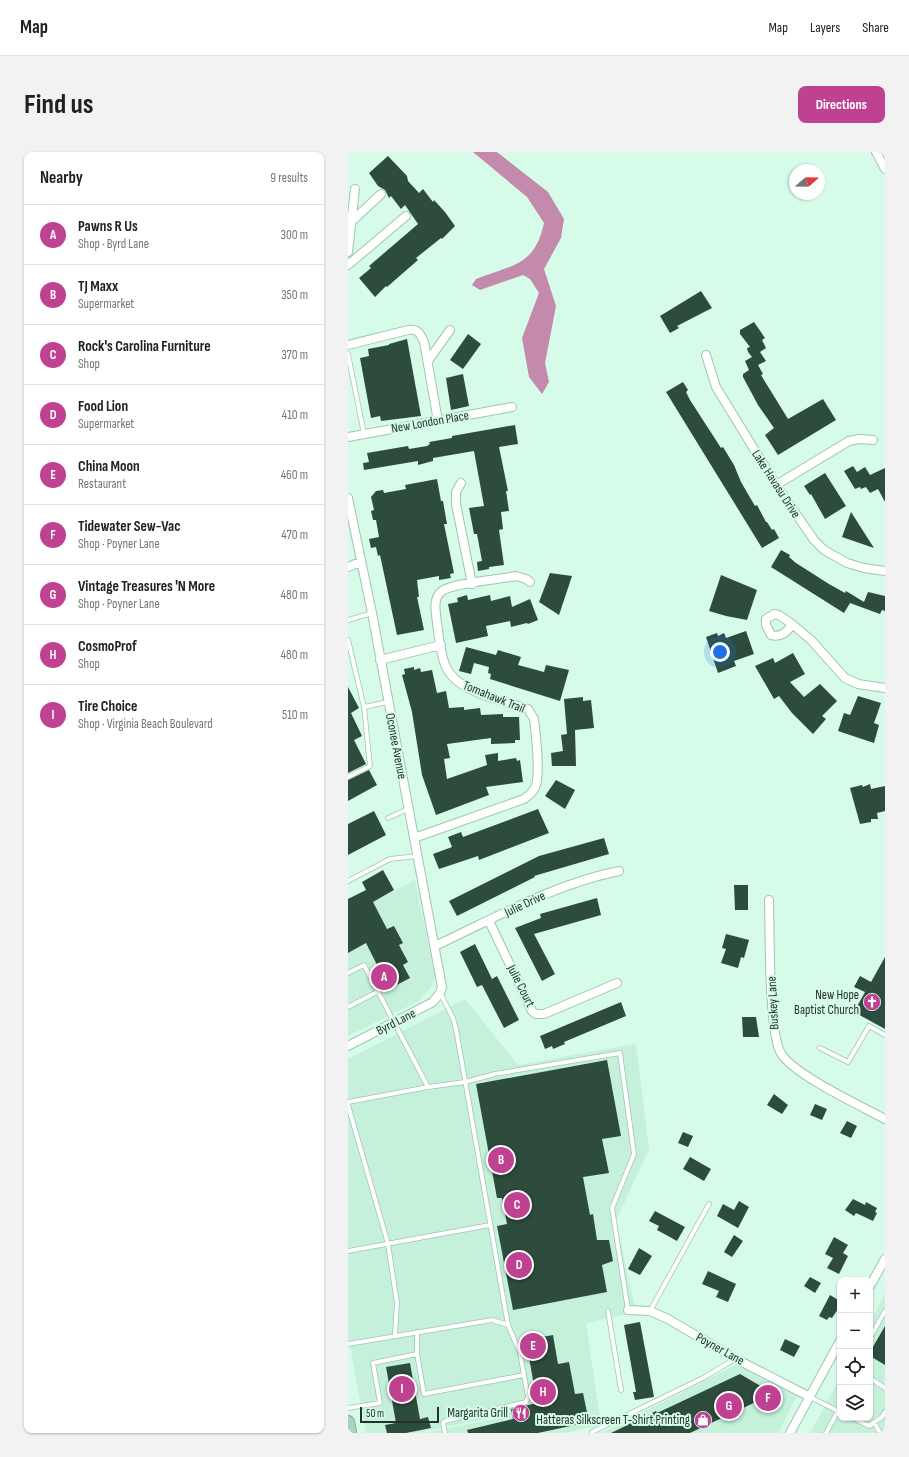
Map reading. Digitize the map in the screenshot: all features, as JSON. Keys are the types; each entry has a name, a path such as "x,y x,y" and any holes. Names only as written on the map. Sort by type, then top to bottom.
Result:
{"main road":[{"path":"348,1422 350,1433"}],"street":[{"path":"876,152 885,169"},
{"path":"348,252 355,189"},
{"path":"351,222 381,194"},
{"path":"348,265 406,216"},
{"path":"348,345 414,330 420,333 424,342 428,361 438,421"},
{"path":"428,361 450,330"},
{"name":"Lake Havasu Drive","path":"706,355 716,387 776,485 814,540 824,550 847,563 864,568 885,571"},
{"name":"New London Place","path":"348,437 512,408"},
{"path":"776,485 849,441 859,438 873,440"},
{"path":"462,483 456,492 456,504 472,584"},
{"name":"Oconee Avenue","path":"348,498 360,562 372,613 442,983 440,993"},
{"path":"348,567 360,562"},
{"name":"Tomahawk Trail","path":"414,838 524,799 534,790 537,783 535,725 532,713 528,709 466,688 459,683 446,666 435,606 438,595 448,588 516,576 530,582"},
{"path":"792,624 811,640 845,678 858,684 885,688"},
{"path":"380,660 441,645"},
{"name":"Julie Drive","path":"435,946 535,898 591,878 619,871"},
{"name":"Buskey Lane","path":"769,900 773,1030 781,1054 795,1068 885,1119"},
{"name":"Julie Court","path":"489,921 532,1011 536,1014 544,1014 617,983"},
{"name":"Byrd Lane","path":"348,1046 434,1002 440,993"},
{"path":"873,1281 885,1259"},
{"name":"Poyner Lane","path":"628,1310 650,1311 668,1319 736,1359 810,1397"},
{"path":"790,1433 837,1347"}],"lane":[{"path":"348,354 364,434"},
{"path":"348,620 372,613"},
{"path":"348,640 364,707 370,766 348,777"},
{"path":"364,707 388,702"},
{"path":"388,818 408,809"},
{"path":"348,881 390,859 418,856"},
{"path":"348,973 364,965 428,1087"},
{"path":"348,1007 377,992"},
{"path":"440,993 453,1018 508,1325 520,1352 528,1397 526,1402 445,1421 443,1423 444,1433"},
{"path":"820,1048 848,1062 868,1026 885,1035"},
{"path":"395,1335 396,1303 388,1244 348,1104 428,1087 465,1082 495,1074 620,1053 634,1154 612,1208 628,1310"},
{"path":"650,1311 709,1204"},
{"path":"348,1251 490,1225"},
{"path":"608,1311 621,1390"},
{"path":"873,1333 885,1311"},
{"path":"348,1344 492,1320 508,1325"},
{"path":"416,1332 417,1354 424,1394 524,1375"},
{"path":"348,1408 380,1403 373,1362 417,1354"},
{"path":"592,1432 703,1378 736,1359"},
{"path":"873,1380 885,1388"},
{"path":"810,1397 837,1410"},
{"path":"859,1421 869,1426 882,1417 885,1412"},
{"path":"826,1433 837,1414"},
{"path":"874,1422 880,1433"}],"shaded area":[{"path":"473,152 497,152 548,192 564,219 561,238 544,269 556,306 545,363 549,382 542,394 529,377 522,338 539,293 530,279 523,275 480,290 472,285 476,279 511,266 528,256 535,248 544,223 527,197"},
{"path":"415,880 435,976 432,986 419,1001 348,1036 348,915"},
{"path":"465,999 518,1065 636,1044 649,1149 616,1221 636,1312 586,1323 601,1425 563,1433 509,1433 506,1415 415,1433 366,1433 348,1335 348,1059"},
{"path":"885,1294 885,1433 810,1433 837,1384 837,1421 873,1421 873,1316"},
{"path":"736,1365 797,1396 778,1433 601,1433"},
{"path":"504,1417 507,1433 424,1433"}],"building":[{"path":"388,156 407,176 408,181 419,193 423,189 433,202 434,200 445,212 455,226 442,239 441,238 416,258 418,260 375,297 359,278 371,268 369,266 418,224 405,205 401,209 391,196 389,198 385,190 378,186 369,173"},
{"path":"701,291 712,308 677,326 679,328 670,333 660,316"},
{"path":"754,322 765,338 762,340 766,348 760,352 766,361 758,365 763,374 761,375 788,419 823,399 836,420 778,455 765,435 774,428 758,405 743,377 743,374 749,370 745,361 752,357 747,348 750,347 740,334 740,330"},
{"path":"468,334 481,344 463,369 450,360"},
{"path":"407,339 421,416 381,421 380,416 371,418 360,358 369,356 368,349 389,345"},
{"path":"463,374 469,406 451,410 446,378"},
{"path":"683,382 688,390 686,392 690,400 721,448 723,447 755,506 757,505 766,522 772,530 774,529 779,538 762,548 666,392"},
{"path":"515,425 518,444 499,447 508,491 506,491 509,511 501,512 503,529 499,530 504,565 489,567 489,569 478,571 477,562 482,561 477,534 474,534 469,508 484,506 474,451 433,458 433,461 418,465 418,461 364,470 363,463 369,462 367,453 408,446 409,449 427,446 430,444 429,442 452,438 452,436"},
{"path":"853,466 857,472 865,467 870,475 885,468 885,502 878,489 870,493 866,487 855,489 844,471"},
{"path":"825,473 846,506 825,519 811,494 810,495 804,486"},
{"path":"437,479 441,501 443,501 447,524 444,524 454,573 450,574 451,578 439,580 439,576 417,580 419,597 417,597 424,630 397,635 380,555 378,556 376,547 371,548 369,539 379,537 376,520 373,520 371,511 374,510 371,497 376,491 383,490 384,493 406,489 405,485"},
{"path":"851,512 874,548 842,537"},
{"path":"781,550 790,555 789,557 796,563 829,584 845,593 846,591 864,602 868,592 885,596 885,611 882,610 880,614 850,603 844,613 771,567"},
{"path":"550,573 572,576 559,615 539,602"},
{"path":"721,575 757,590 747,620 709,611"},
{"path":"467,595 468,600 490,595 491,601 510,596 512,607 530,599 538,620 528,624 511,627 510,621 486,626 488,636 456,643 448,604 458,602 457,598"},
{"path":"746,631 754,654 734,661 736,666 718,673 706,637 717,633 718,636 724,633 726,638"},
{"path":"466,647 496,655 498,650 521,657 518,665 544,672 546,665 569,670 560,701 490,679 491,674 488,673 489,667 474,663 471,674 459,671"},
{"path":"793,653 805,674 790,682 804,697 820,684 837,701 822,716 826,719 813,734 792,713 779,696 774,699 755,666 773,658 775,663"},
{"path":"414,667 414,670 420,668 421,672 432,670 437,693 446,691 449,708 464,707 464,710 480,708 481,715 503,714 503,717 519,717 520,740 515,740 515,743 491,744 491,738 447,744 450,758 444,759 447,779 487,765 485,755 498,753 498,761 516,758 517,761 520,760 523,782 486,787 489,795 436,815 422,775 412,712 402,675 405,674 404,669"},
{"path":"348,687 359,708 351,713 362,736 354,740 366,764 348,773"},
{"path":"858,696 881,703 874,723 879,725 874,743 838,731 844,713 850,715"},
{"path":"583,697 583,701 591,700 594,728 575,730 576,766 552,766 551,753 563,751 561,735 567,734 564,699"},
{"path":"369,770 377,785 348,801 348,780"},
{"path":"556,780 575,790 565,809 545,796"},
{"path":"870,784 871,789 885,786 885,811 877,813 878,819 871,819 871,822 860,824 850,788 862,785 863,787"},
{"path":"538,809 549,833 479,860 478,856 439,869 433,854 452,847 448,837 461,832 463,837"},
{"path":"374,811 386,835 348,855 348,824"},
{"path":"604,838 609,854 534,876 535,877 457,916 449,901 539,856"},
{"path":"383,870 394,890 373,902 387,929 394,926 403,943 399,945 408,962 403,965 410,978 385,991 373,967 377,965 366,943 348,953 348,899 366,890 362,882"},
{"path":"734,885 748,885 748,910 735,910"},
{"path":"597,898 601,915 534,934 555,974 542,981 515,928 541,918 540,914"},
{"path":"726,934 749,940 744,958 741,957 738,968 721,963 726,949 722,948"},
{"path":"475,944 492,979 497,976 519,1020 504,1028 482,985 477,987 460,952"},
{"name":"New Hope Baptist Church","path":"885,957 885,1029 854,1012 865,992 854,987 860,976 871,982"},
{"path":"621,1002 626,1016 564,1042 565,1044 553,1049 552,1046 545,1049 540,1036"},
{"path":"742,1017 756,1017 759,1037 743,1037"},
{"path":"607,1060 621,1136 602,1139 609,1173 583,1177 590,1215 593,1214 597,1240 609,1240 613,1261 602,1265 607,1292 513,1310 497,1226 507,1224 502,1198 497,1198 476,1084"},
{"path":"774,1094 788,1105 782,1114 767,1105"},
{"path":"815,1104 827,1109 822,1120 810,1115"},
{"path":"847,1121 857,1126 851,1138 840,1133"},
{"path":"683,1132 693,1136 688,1147 678,1143"},
{"path":"690,1157 711,1169 704,1181 683,1169"},
{"path":"853,1199 865,1205 866,1202 877,1208 875,1212 877,1213 873,1221 856,1213 854,1216 845,1210"},
{"path":"739,1201 749,1207 738,1228 717,1216 723,1204 734,1210"},
{"path":"655,1211 685,1227 677,1241 657,1230 659,1226 649,1221"},
{"path":"734,1235 743,1241 732,1257 724,1252"},
{"path":"834,1237 848,1245 843,1253 848,1256 839,1274 827,1268 833,1258 825,1254"},
{"path":"639,1248 652,1256 640,1275 628,1269"},
{"path":"708,1271 736,1284 728,1302 716,1297 719,1291 702,1284"},
{"path":"810,1277 821,1283 815,1293 804,1286"},
{"path":"830,1295 837,1299 837,1310 832,1318 829,1317 827,1320 819,1316"},
{"path":"640,1322 654,1397 635,1400 633,1392 636,1392 624,1325"},
{"path":"885,1326 885,1365 873,1358 873,1347"},
{"path":"553,1335 558,1364 569,1362 575,1394 583,1393 589,1422 538,1433 468,1433 467,1430 513,1419 511,1409 537,1403 526,1340"},
{"path":"785,1339 800,1346 794,1357 780,1350"},
{"path":"410,1363 420,1419 428,1417 431,1428 406,1433 387,1433 385,1425 396,1423 386,1367"},
{"path":"740,1374 781,1398 775,1408 760,1400 690,1433 611,1433 656,1411 657,1413"}],"place":[{"name":"Pawns R Us","path":"384,977"},
{"name":"New Hope Baptist Church","path":"872,1002"},
{"name":"TJ Maxx","path":"501,1160"},
{"name":"Rock's Carolina Furniture","path":"517,1205"},
{"name":"Food Lion","path":"519,1265"},
{"name":"China Moon","path":"533,1346"},
{"name":"Tire Choice","path":"402,1389"},
{"name":"CosmoProf","path":"543,1392"},
{"name":"Tidewater Sew-Vac","path":"768,1398"},
{"name":"Vintage Treasures 'N More","path":"729,1406"},
{"name":"Margarita Grill","path":"521,1413"},
{"name":"Hatteras Silkscreen T-Shirt Printing","path":"703,1420"}]}
